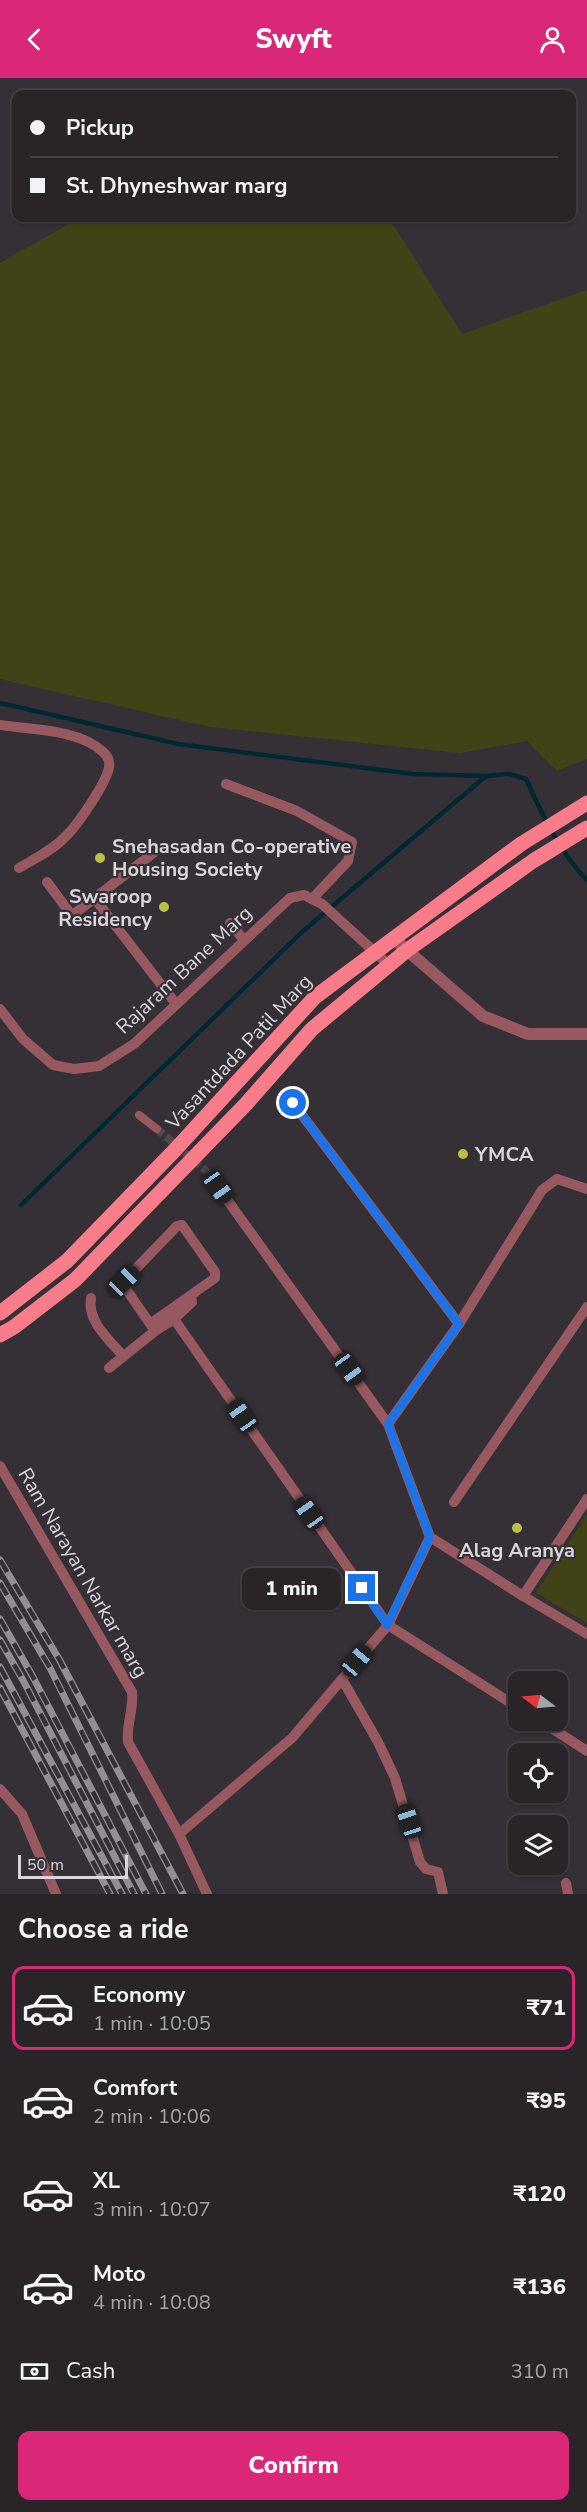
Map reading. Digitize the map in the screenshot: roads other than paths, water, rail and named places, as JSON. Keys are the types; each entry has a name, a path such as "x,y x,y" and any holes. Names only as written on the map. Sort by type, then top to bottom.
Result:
{"main road":[{"name":"Vasantdada Patil Marg","path":"1,1310 67,1261 125,1202 315,997 521,844 581,806"},
{"name":"Vasantdada Patil Marg","path":"7,1331 75,1281 246,1104 312,1029 406,951 533,861 587,828"},
{"path":"125,1202 138,1215"}],"street":[{"path":"0,725 71,736 97,747 109,760 109,769 93,801 65,838 19,868"},
{"path":"226,784 297,811 352,842 348,861 312,899 322,904 389,965"},
{"path":"47,882 70,913 77,912 161,847"},
{"name":"Rajaram Bane Marg","path":"0,1009 23,1039 53,1065 74,1069 99,1066 134,1044 290,898 304,895 312,899"},
{"path":"95,899 176,1004"},
{"path":"230,923 244,940"},
{"path":"394,939 483,1017 528,1034 587,1034"},
{"path":"293,1103 459,1324"},
{"path":"139,1114 157,1129"},
{"path":"212,1176 388,1424 430,1537 587,1634"},
{"path":"388,1424 459,1324 542,1190 557,1179 587,1189"},
{"path":"109,1368 153,1328 171,1315 189,1307 192,1302 191,1296 215,1278 215,1272 182,1225 177,1226 124,1281 124,1286 153,1328"},
{"path":"91,1298 89,1310 93,1319 123,1356"},
{"path":"454,1502 587,1306"},
{"path":"1,1310 7,1331"},
{"path":"171,1315 387,1625 508,1701"},
{"name":"Ram Narayan Narkar marg","path":"0,1466 132,1692 133,1704 126,1729 128,1742 180,1834 207,1894"},
{"path":"523,1596 587,1499"},
{"path":"180,1834 292,1738 342,1679 387,1625 430,1537"},
{"path":"342,1679 378,1742 395,1778 420,1862 426,1869 438,1872 443,1894"},
{"path":"556,1731 587,1751"},
{"path":"0,1789 22,1814 56,1894"}],"waterway":[{"path":"0,703 178,744 413,774 486,776 509,774 526,779 560,845 587,880"},
{"path":"21,1205 302,932 486,776"}],"tunnel":[{"path":"157,1129 212,1176"}],"railway":[{"path":"0,1560 59,1659 183,1894"},
{"path":"0,1583 50,1668 162,1894"},
{"path":"0,1619 33,1677 146,1894"},
{"path":"0,1640 134,1894"},
{"path":"0,1667 122,1894"},
{"path":"0,1688 110,1894"}],"place":[{"name":"Snehasadan Co-operative Housing Society","path":"100,858"},
{"name":"Swaroop Residency","path":"164,907"},
{"name":"YMCA","path":"463,1154"},
{"name":"Alag Aranya","path":"517,1528"}]}
